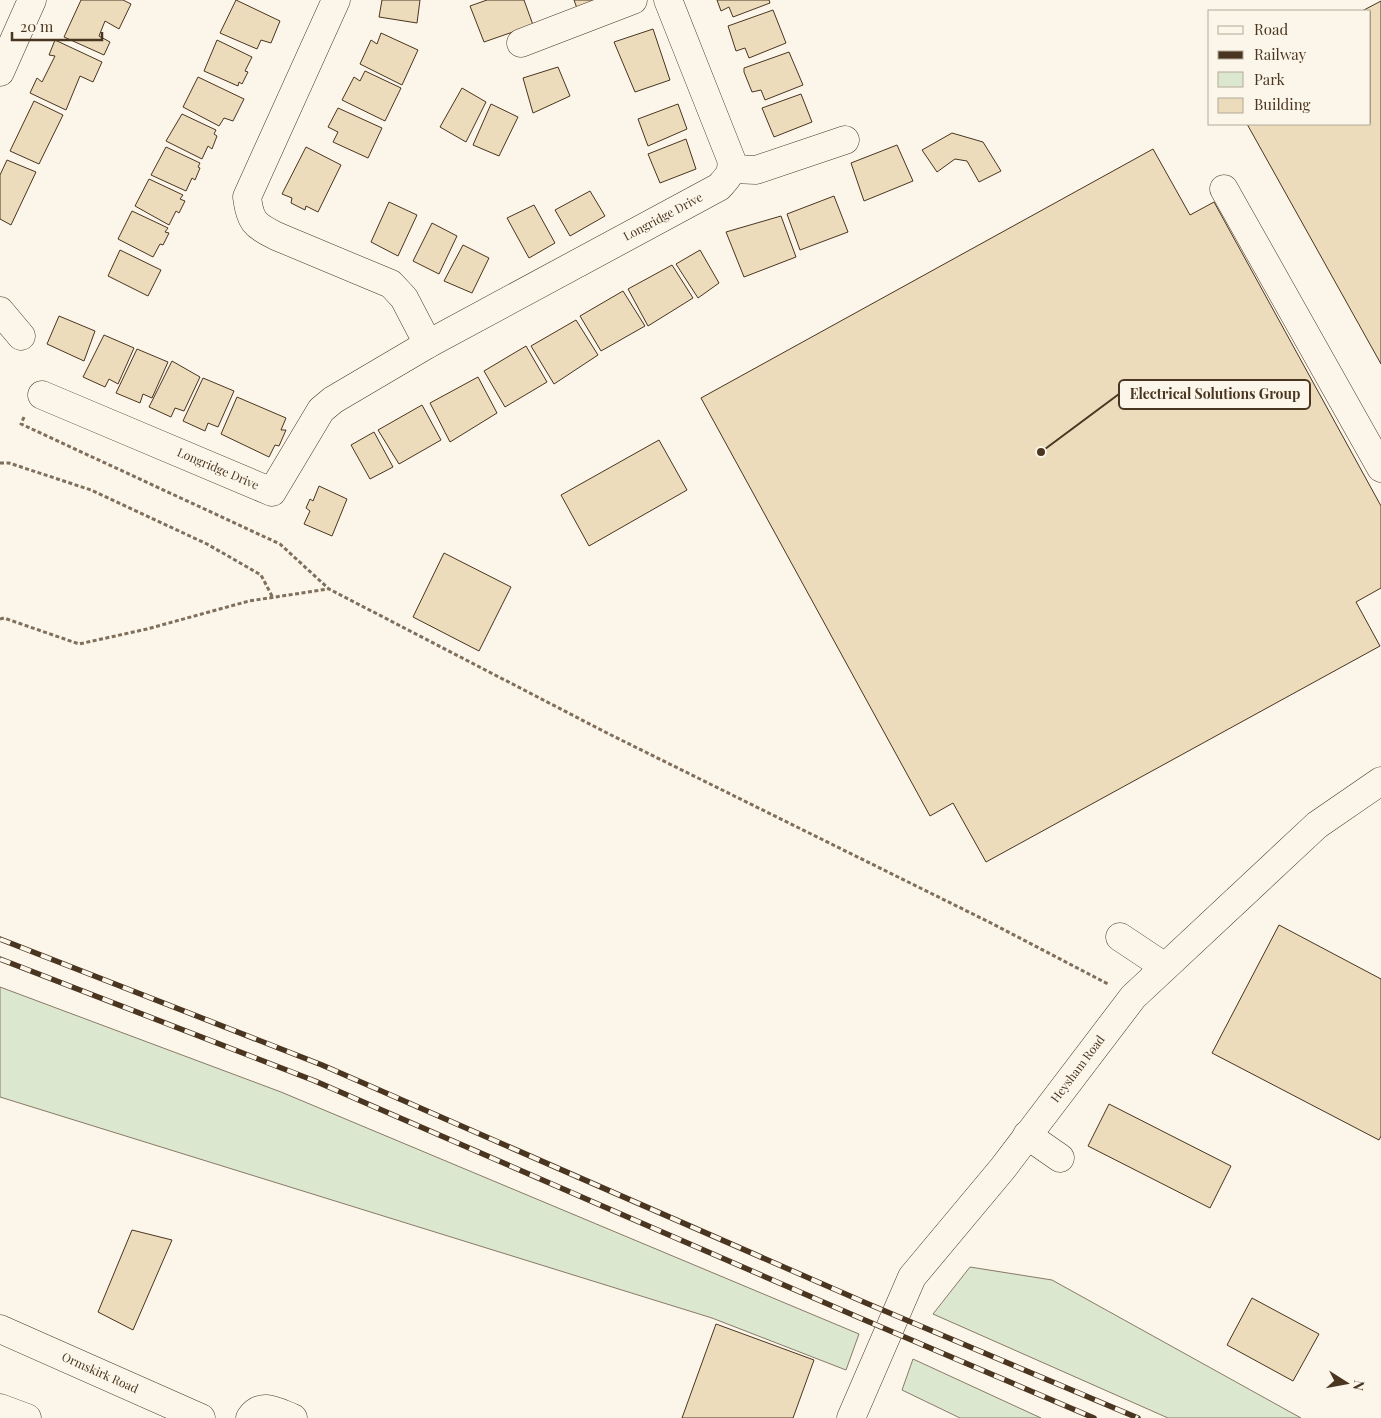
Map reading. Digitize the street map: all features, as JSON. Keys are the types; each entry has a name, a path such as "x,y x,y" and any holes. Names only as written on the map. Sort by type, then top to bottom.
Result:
{"main road":[{"path":"0,72 32,0"},
{"path":"336,0 247,197 249,214 261,228 276,236 392,284 404,298 428,344"},
{"path":"521,43 633,0"},
{"path":"668,0 731,160 732,169 756,170 845,140"},
{"name":"Longridge Drive","path":"42,395 272,492 321,410 333,400 428,344 719,186 732,169"},
{"path":"1224,189 1381,468"},
{"path":"0,311 21,336"},
{"name":"Heysham Road","path":"851,1418 912,1277 1003,1168 1133,997 1317,825 1381,781"},
{"path":"1120,937 1165,967"},
{"path":"1027,1135 1060,1158"},
{"name":"Ormskirk Road","path":"0,1329 201,1418"},
{"path":"0,1408 27,1418"},
{"path":"250,1418 255,1411 266,1408 293,1418"}],"path":[{"path":"25,416 21,424 280,544 329,589 609,734 991,923 1133,997"},
{"path":"0,463 9,464 90,490 207,544 261,575 273,598"},
{"path":"0,619 4,618 79,644 147,629 249,601 329,589"}],"green space":[{"path":"0,987 281,1092 859,1334 846,1370 712,1318 0,1097"},
{"path":"970,1267 1052,1280 1301,1418 1168,1418 933,1314"},
{"path":"913,1359 1041,1418 960,1418 902,1390"}],"building":[{"path":"81,0 123,0 131,4 119,29 105,21 99,36 110,42 104,55 64,37"},
{"path":"236,0 280,21 271,43 261,40 257,49 220,33"},
{"path":"382,0 420,0 417,23 379,17"},
{"path":"487,0 524,0 533,25 484,42 470,6"},
{"path":"574,0 608,0 578,11"},
{"path":"717,0 769,0 770,3 733,17 729,7 721,11"},
{"path":"1381,1 1381,364 1248,125 1371,125 1371,10 1364,10"},
{"path":"773,10 786,43 749,58 745,48 736,51 728,26"},
{"path":"653,29 670,80 635,92 614,42"},
{"path":"381,33 418,50 402,85 360,64 371,40 377,44"},
{"path":"55,40 102,62 93,82 80,76 66,110 30,93 37,78 42,82 55,56 49,55"},
{"path":"217,40 252,57 245,71 248,72 242,84 239,82 238,86 204,71"},
{"path":"789,52 803,85 765,100 761,90 752,92 744,68"},
{"path":"558,67 570,96 533,113 523,78"},
{"path":"365,71 401,88 385,121 342,100 354,77 360,81"},
{"path":"198,77 244,99 233,121 224,118 219,126 183,107"},
{"path":"462,88 486,102 466,142 440,127"},
{"path":"801,94 812,122 774,137 762,108"},
{"path":"34,101 63,115 39,164 10,151"},
{"path":"491,104 518,117 499,156 473,145"},
{"path":"678,104 687,129 648,146 638,119"},
{"path":"338,108 382,128 368,158 333,142 338,132 328,127"},
{"path":"182,114 216,130 214,134 217,136 212,149 208,146 202,159 166,141"},
{"path":"952,133 983,142 1001,171 979,182 967,161 955,159 937,172 922,150"},
{"path":"686,139 696,169 660,183 648,154"},
{"path":"897,145 913,181 864,201 851,163"},
{"path":"166,147 200,163 195,180 192,178 186,191 151,175"},
{"path":"306,147 341,165 318,212 306,206 305,210 291,203 292,198 282,194"},
{"path":"1153,149 1190,215 1214,202 1381,506 1381,588 1356,602 1380,646 986,862 953,803 930,816 701,398"},
{"path":"7,160 36,172 11,225 0,219 0,175"},
{"path":"149,179 183,195 180,199 185,201 179,213 176,211 169,225 135,206"},
{"path":"590,191 605,216 570,236 555,210"},
{"path":"834,196 848,232 800,250 787,214"},
{"path":"389,202 417,215 398,256 371,242"},
{"path":"534,205 555,243 529,258 507,218"},
{"path":"132,211 168,228 165,232 169,233 163,245 160,244 153,257 118,239"},
{"path":"781,216 796,257 744,277 726,232"},
{"path":"432,223 457,236 439,274 413,261"},
{"path":"463,245 489,258 472,293 444,281"},
{"path":"120,250 161,270 148,296 108,276"},
{"path":"700,250 719,283 698,298 676,264"},
{"path":"672,265 693,298 648,326 628,289"},
{"path":"623,291 645,326 601,351 580,316"},
{"path":"59,316 95,331 84,361 47,344"},
{"path":"576,320 598,355 554,384 531,346"},
{"path":"104,335 134,348 118,384 109,379 105,387 83,377"},
{"path":"526,346 547,382 505,407 484,371"},
{"path":"137,349 168,362 152,398 143,394 140,403 116,393"},
{"path":"172,361 200,377 184,411 175,408 171,417 149,407"},
{"path":"478,377 497,413 450,442 430,403"},
{"path":"203,378 234,391 218,427 208,423 205,431 183,421"},
{"path":"237,397 286,418 281,430 286,430 279,446 275,445 269,457 221,434"},
{"path":"422,405 441,440 399,464 378,430"},
{"path":"374,432 393,467 370,479 351,445"},
{"path":"659,440 687,490 589,546 561,495"},
{"path":"319,486 347,499 332,536 304,524 310,511 306,508 310,499 313,501"},
{"path":"444,553 511,587 479,651 413,617"},
{"path":"1279,925 1381,979 1381,1136 1379,1140 1212,1053"},
{"path":"1109,1104 1231,1166 1210,1208 1088,1146"},
{"path":"132,1230 172,1240 133,1330 98,1312"},
{"path":"1252,1298 1319,1334 1293,1381 1227,1345"},
{"path":"716,1324 814,1360 793,1418 682,1418"}],"railway":[{"path":"0,939 322,1065 866,1303 1138,1418"},
{"path":"0,959 315,1081 1094,1418"}],"place":[{"name":"Electrical Solutions Group","path":"1041,452"}]}
